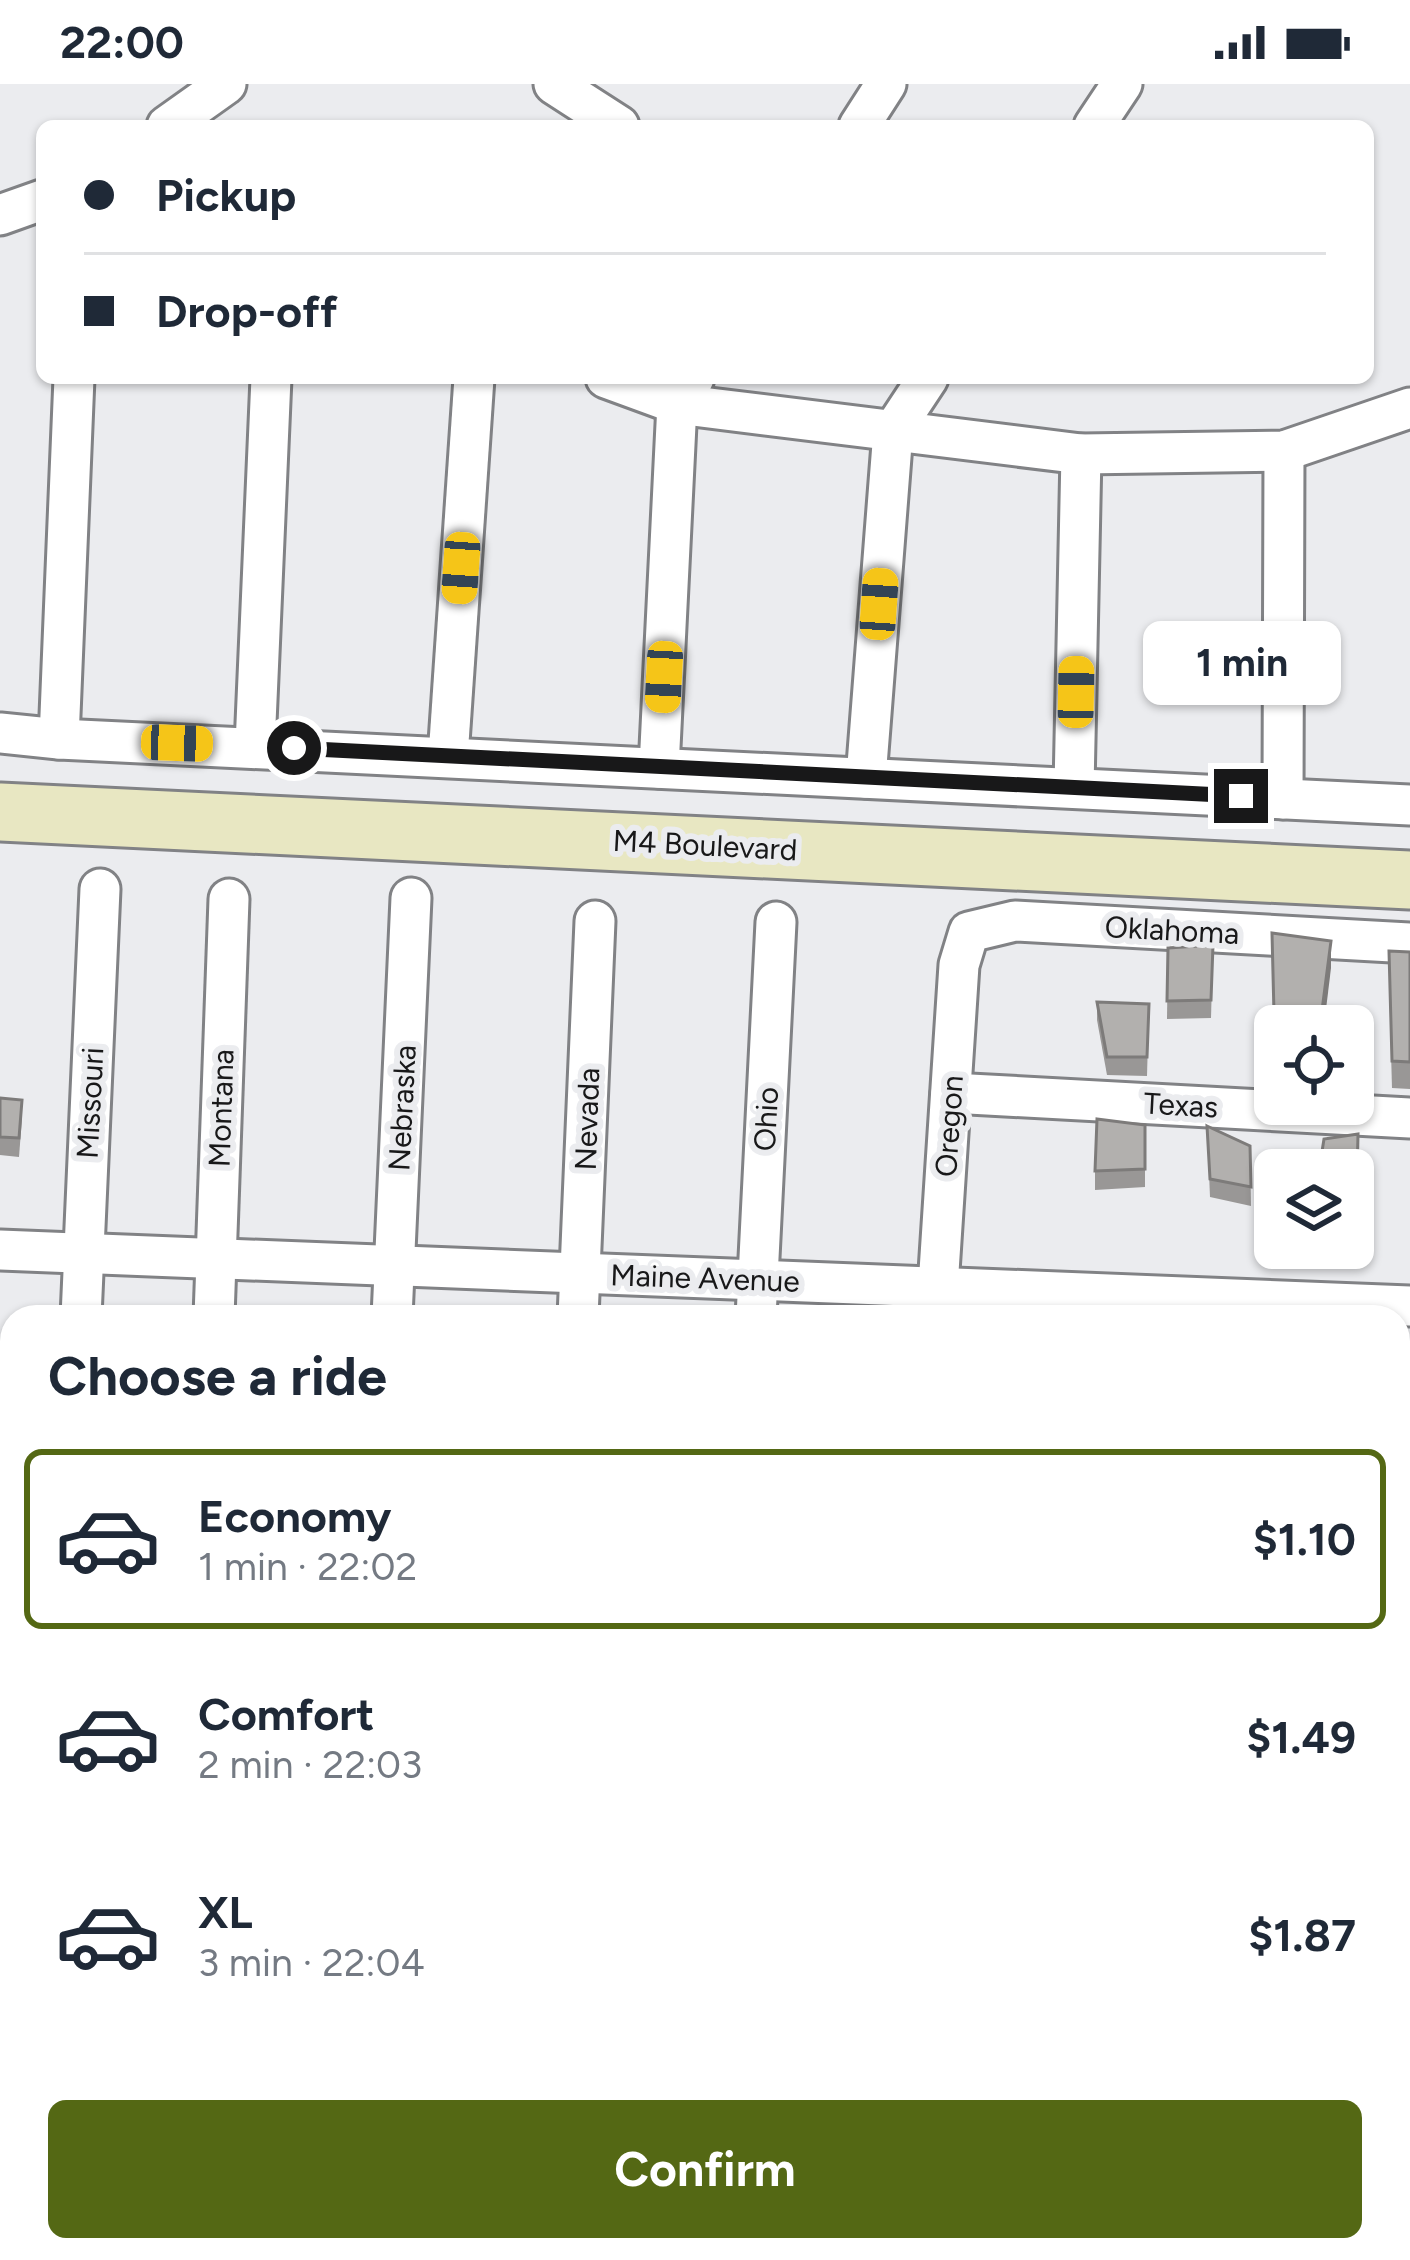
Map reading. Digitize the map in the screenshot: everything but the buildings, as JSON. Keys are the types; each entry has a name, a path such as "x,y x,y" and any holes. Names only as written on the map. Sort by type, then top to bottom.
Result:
{"street":[{"path":"175,120 226,84"},
{"path":"554,84 610,120"},
{"path":"863,120 886,84"},
{"path":"1098,120 1122,84"},
{"path":"0,215 36,202"},
{"path":"59,739 74,384"},
{"path":"255,746 271,384"},
{"path":"448,757 474,384"},
{"path":"643,384 893,431 1081,454 1284,451 1410,408"},
{"path":"866,778 893,431 924,384"},
{"path":"659,768 686,391"},
{"path":"1283,799 1284,451"},
{"path":"1074,788 1081,454"},
{"path":"0,733 1410,805"},
{"name":"M4 Boulevard","path":"0,812 1410,880"},
{"name":"Missouri","path":"81,1305 100,889"},
{"name":"Nebraska","path":"392,1305 411,898"},
{"name":"Montana","path":"214,1305 229,899"},
{"name":"Nevada","path":"579,1305 595,921"},
{"name":"Oklahoma","path":"959,965 968,932 1015,921 1410,943"},
{"name":"Ohio","path":"757,1298 776,922"},
{"name":"Oregon","path":"938,1287 959,965"},
{"name":"Texas","path":"951,1093 1410,1118"},
{"name":"Maine Avenue","path":"0,1250 580,1273 757,1298 938,1287 1058,1305"}],"route":[{"path":"294,748 1241,796"}]}
